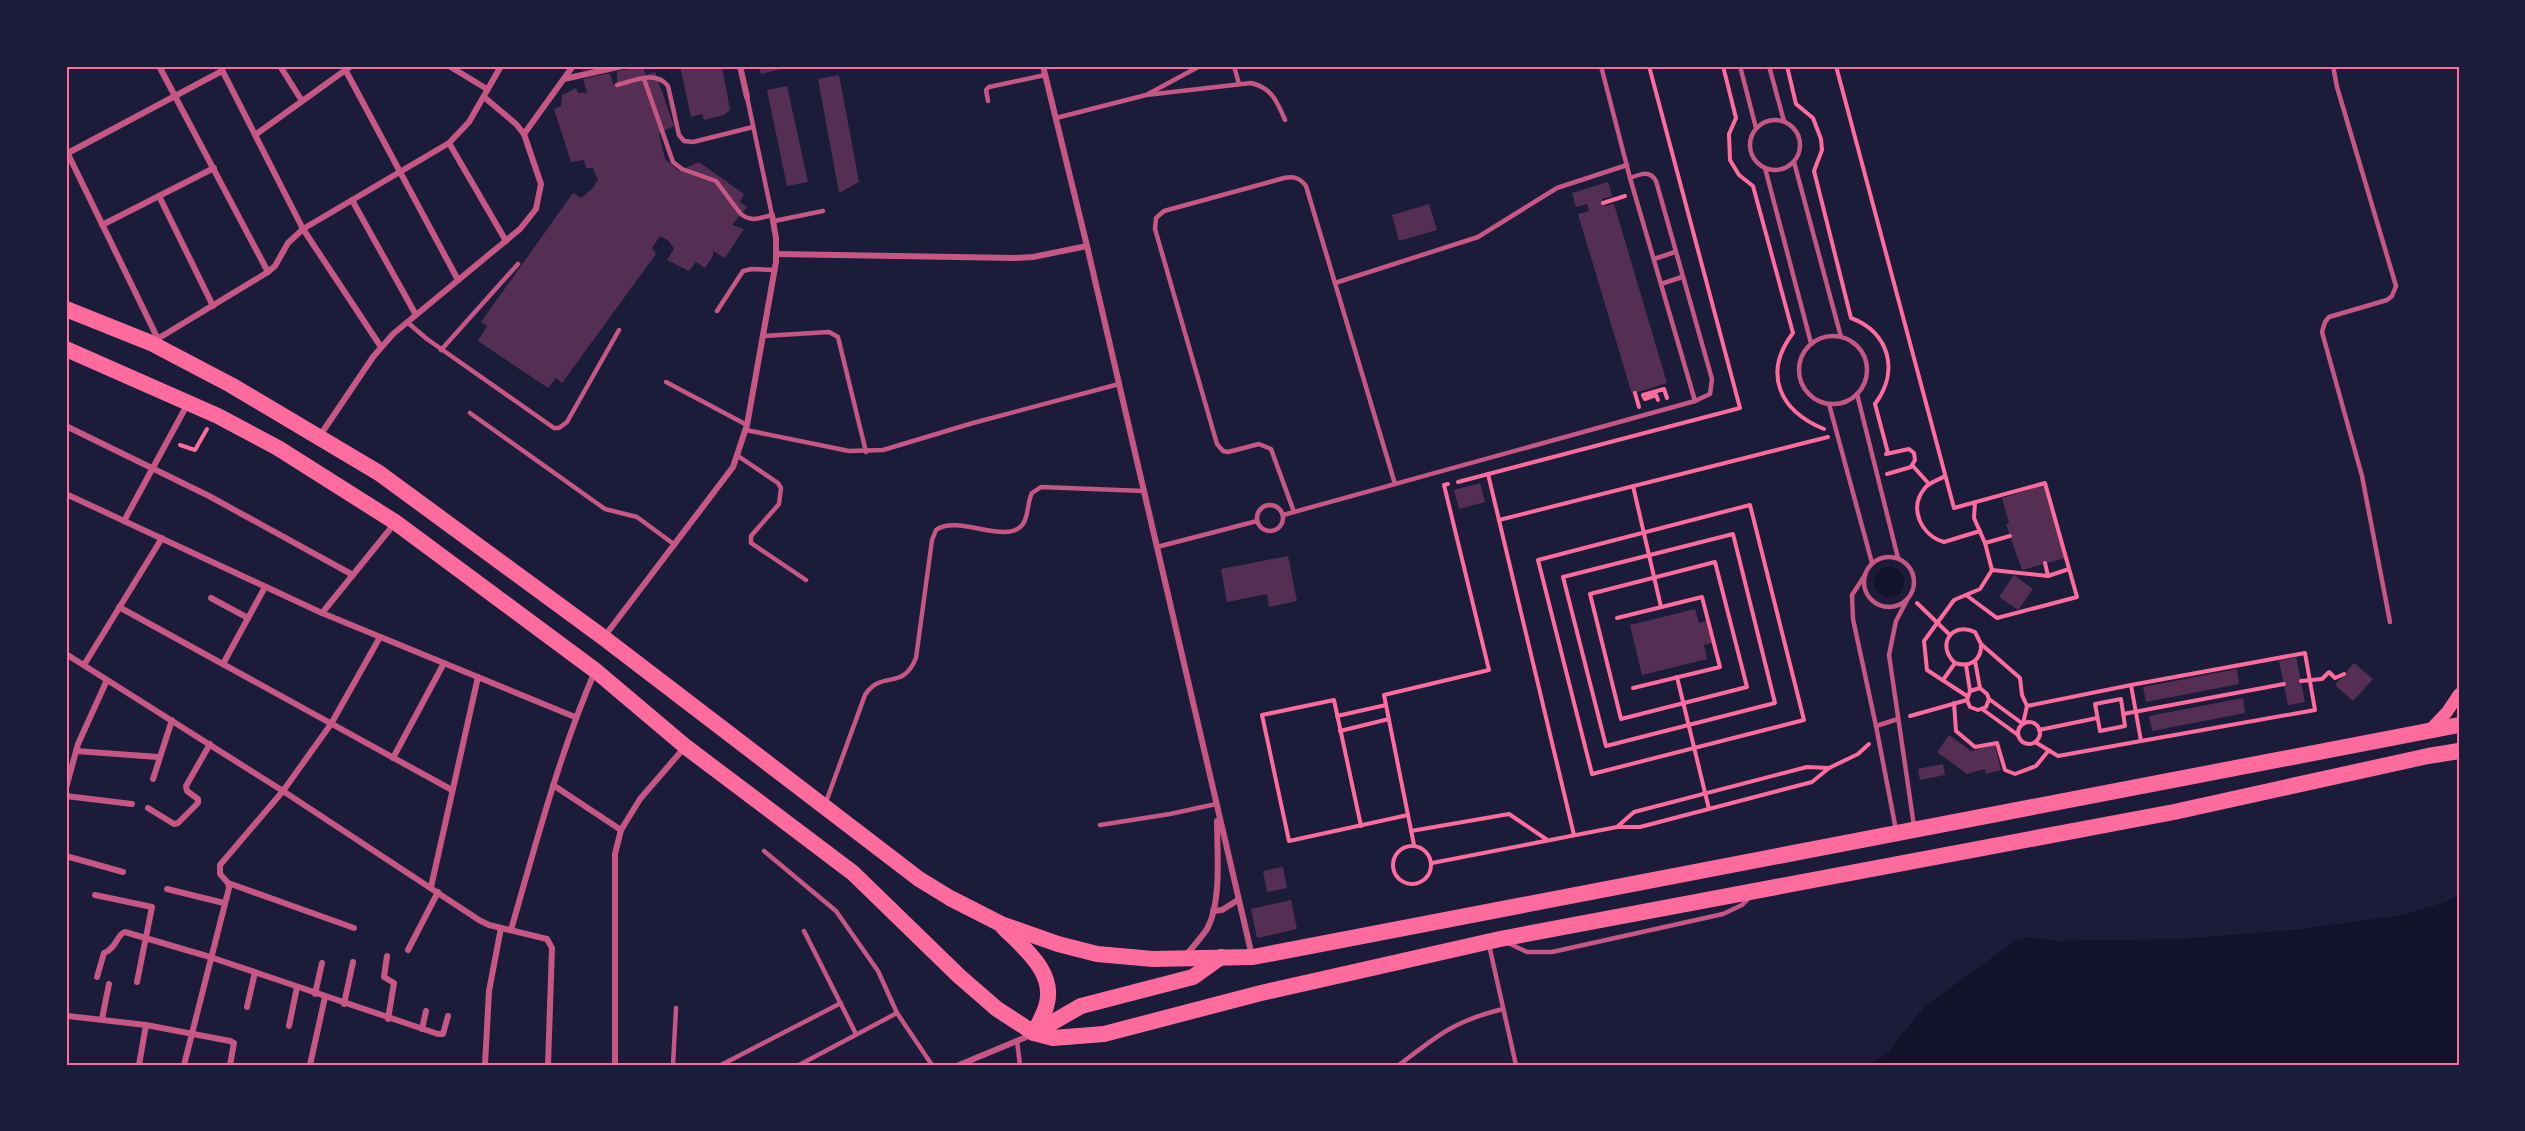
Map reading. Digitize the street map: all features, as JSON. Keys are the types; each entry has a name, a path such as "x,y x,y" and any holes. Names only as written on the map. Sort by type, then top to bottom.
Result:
{"highway":[{"path":"67,308 154,341 379,473 604,638 919,879 1001,924 1058,944 1097,954 1153,959 1253,957 2459,725"},
{"path":"66,349 188,403 278,448 395,522 596,671 686,747 853,873 959,976 997,1008 1034,1033 1053,1038 1104,1034 1261,993 1494,940 2174,812 2459,751"},
{"path":"1001,924 1037,961 1047,985 1047,1005 1034,1033"},
{"path":"1034,1033 1081,1006 1193,977 1221,957"}],"main road":[{"path":"2429,730 2447,712 2459,694"}],"street":[{"path":"159,66 268,272"},
{"path":"280,66 302,101"},
{"path":"449,66 487,89"},
{"path":"381,347 303,229 221,68 175,96 66,152 102,225 154,341 268,272 275,266 288,243 303,229 400,174 449,143 469,122 501,66"},
{"path":"524,134 573,66"},
{"path":"563,80 622,66"},
{"path":"740,66 747,98"},
{"path":"1043,66 1088,246 1216,808 1253,957"},
{"path":"255,135 348,68 400,174 458,280"},
{"path":"319,437 381,347 407,322 506,241 529,219 540,196 541,184 524,134 516,124 484,97"},
{"path":"449,143 506,241"},
{"path":"102,225 214,168"},
{"path":"159,196 213,306"},
{"path":"352,200 416,315"},
{"path":"604,638 723,484 738,456 747,427 775,270 777,254 773,218"},
{"path":"777,254 1015,258 1033,257 1088,246"},
{"path":"124,521 188,403"},
{"path":"66,426 153,467 353,575"},
{"path":"66,494 322,613 575,717"},
{"path":"322,613 395,522"},
{"path":"84,665 162,538"},
{"path":"223,664 265,587"},
{"path":"211,598 248,618"},
{"path":"119,607 452,790"},
{"path":"354,928 228,883 220,874 220,865 283,791 331,724 380,637"},
{"path":"66,654 283,791 479,920 501,928 542,936 551,943 548,1065"},
{"path":"393,758 444,663"},
{"path":"511,930 575,717 596,671"},
{"path":"431,887 478,677"},
{"path":"66,788 70,762 107,680"},
{"path":"153,779 158,757 172,720"},
{"path":"148,808 174,824 178,823 198,803 198,799 187,791 186,786 210,744"},
{"path":"615,1065 615,854 621,830 640,799 686,747"},
{"path":"76,751 158,757"},
{"path":"553,785 621,830"},
{"path":"66,796 132,804"},
{"path":"1184,958 1206,930 1213,911 1217,876 1216,808"},
{"path":"66,856 123,872"},
{"path":"184,1065 228,883"},
{"path":"167,889 224,903"},
{"path":"408,950 438,892"},
{"path":"95,895 152,907 137,982"},
{"path":"1213,911 1222,910 1238,900"},
{"path":"485,1065 489,990 501,928"},
{"path":"98,977 102,956 116,945 122,933 210,957 422,1029 443,1034 448,1016"},
{"path":"387,956 384,977 393,983 388,1019"},
{"path":"344,1004 353,962"},
{"path":"315,994 322,963"},
{"path":"248,1008 255,972"},
{"path":"102,1020 109,984"},
{"path":"289,1026 297,987"},
{"path":"310,1065 325,997"},
{"path":"422,1029 426,1011"},
{"path":"68,1016 146,1025 234,1043 230,1065"},
{"path":"138,1065 146,1025"},
{"path":"959,1065 1034,1033"}],"lane":[{"path":"1146,95 1200,66"},
{"path":"1234,66 1239,84"},
{"path":"1601,66 1630,177 1695,401"},
{"path":"1740,66 1756,128"},
{"path":"1769,66 1784,121"},
{"path":"2333,66 2337,87 2396,286 2392,296 2387,300 2329,317 2322,332 2362,476 2390,622"},
{"path":"988,101 986,92 989,87 1045,75"},
{"path":"617,85 644,79 661,79 668,86 679,135 684,141 693,142 753,127"},
{"path":"644,79 671,157 677,166 716,181 744,217 773,218 823,211"},
{"path":"1056,118 1146,95 1251,83 1267,89 1278,101 1285,120"},
{"path":"747,98 773,218"},
{"path":"1766,121 1784,121 1791,124 1799,135 1800,150 1794,162 1783,169 1765,168 1755,160 1750,147 1752,134 1766,121"},
{"path":"1794,162 1841,337"},
{"path":"1335,283 1478,237 1557,188 1627,165"},
{"path":"1765,168 1811,344"},
{"path":"1283,515 1695,401 1710,394 1713,384 1656,181 1654,177 1645,174 1630,177"},
{"path":"1294,512 1271,449 1259,444 1228,452 1223,451 1217,444 1155,229 1156,218 1164,211 1284,178 1297,178 1306,186 1395,484"},
{"path":"1654,259 1675,252"},
{"path":"441,350 518,264"},
{"path":"717,310 743,271 775,270"},
{"path":"1661,284 1682,277"},
{"path":"407,322 441,350 549,427 559,428 567,422 619,330"},
{"path":"763,336 830,332 838,337 866,452"},
{"path":"1825,336 1841,337 1858,347 1864,356 1866,376 1857,394 1844,402 1829,404 1811,396 1800,380 1800,360 1811,344 1825,336"},
{"path":"666,382 747,427 849,451 866,452 900,446 973,423 1119,384"},
{"path":"1857,394 1898,558"},
{"path":"1829,404 1872,563"},
{"path":"470,413 605,509 637,517 675,546"},
{"path":"738,456 782,488 778,504 751,536 752,543 806,580"},
{"path":"824,807 865,695 880,681 904,676 916,658 932,540 936,530 951,525 1005,532 1017,530 1024,522 1032,493 1041,487 1144,490"},
{"path":"1267,505 1277,507 1283,515 1282,524 1273,531 1265,530 1257,521 1258,511 1267,505"},
{"path":"1157,547 1257,521"},
{"path":"1896,833 1851,603 1855,587 1872,563 1884,557 1905,561 1913,573 1914,588 1893,632 1889,655 1914,829"},
{"path":"1865,575 1865,591 1876,604 1892,608 1907,600"},
{"path":"1876,726 1898,719"},
{"path":"1100,825 1216,808"},
{"path":"764,851 836,911 878,971 897,1013 932,1065"},
{"path":"1516,1065 1503,1009 1494,940 1527,952 1552,952 1723,914 1742,905 1755,890"},
{"path":"804,931 856,1034"},
{"path":"721,1065 841,1003"},
{"path":"673,1065 676,1008"},
{"path":"1399,1065 1449,1028 1478,1015 1503,1009"},
{"path":"799,1065 897,1013"},
{"path":"1017,1041 1020,1065"}],"path":[{"path":"1723,66 1736,118 1729,134 1730,160 1739,175 1753,186 1793,333 1785,343 1778,368 1782,393 1788,404 1802,418 1837,434"},
{"path":"1787,66 1796,104 1813,118 1821,139 1822,150 1814,171 1851,318 1870,327 1884,344 1887,354 1889,375 1882,395 1875,404 1886,454 1909,449 1915,456 1912,465"},
{"path":"1836,66 1954,508 2045,483 2077,597 1997,618 1966,595"},
{"path":"1603,203 1635,193"},
{"path":"1635,393 1636,400"},
{"path":"1499,520 1837,434"},
{"path":"176,443 192,450 196,449"},
{"path":"1889,474 1912,465"},
{"path":"1912,465 1929,484"},
{"path":"1488,474 1574,835"},
{"path":"1946,476 1929,484 1920,495 1917,506 1919,520 1929,534 1939,540 1950,542 1980,531"},
{"path":"1633,486 1661,607"},
{"path":"1968,696 1927,670 1924,641 1954,600 1980,589 1992,570 1985,543 1974,518 1976,502"},
{"path":"1750,505 1804,720 1694,748 1592,774 1538,560 1750,505"},
{"path":"1733,534 1775,703 1606,746 1563,577 1649,555 1733,534"},
{"path":"1985,543 2010,536"},
{"path":"1715,562 1747,687 1621,719 1590,594 1654,577 1715,562"},
{"path":"2045,563 2048,576"},
{"path":"1992,570 2048,576 2069,569"},
{"path":"1617,618 1702,597 1720,667 1633,688"},
{"path":"1918,604 1950,635"},
{"path":"1982,644 1982,650 1975,661 1966,665 1955,663 1946,650 1950,635 1956,631 1969,629 1975,632 1982,644 2020,678 2022,695 2027,706 2018,735"},
{"path":"1966,665 1968,696 1974,709 1982,709 2027,744 2035,742 2058,756 2315,710 2305,653 2027,706"},
{"path":"1975,661 1980,688 1989,699 2023,724 2033,722 2039,730 2035,742"},
{"path":"1943,680 1955,663"},
{"path":"2301,681 2322,679 2329,672 2335,678 2344,674"},
{"path":"1677,677 1709,809"},
{"path":"2123,714 2284,684"},
{"path":"2130,685 2141,741"},
{"path":"1898,719 1954,703 1980,688"},
{"path":"1384,695 1414,845"},
{"path":"1982,709 1989,699"},
{"path":"2121,699 2125,726 2100,730 2097,718 2095,704 2121,699"},
{"path":"1361,826 1334,700 1262,715 1289,842 1361,826 1408,815"},
{"path":"1954,703 1956,732 1976,747 1997,743 2005,770 2014,774 2036,766 2049,750"},
{"path":"1337,716 1386,705"},
{"path":"2039,730 2097,718"},
{"path":"1340,731 1389,719"},
{"path":"1432,863 1617,827 1640,827 1812,782 1829,768 1864,750 1872,740 1876,726"},
{"path":"1617,827 1635,812 1807,767 1829,768"},
{"path":"1411,831 1509,814 1547,840"},
{"path":"1414,845 1423,848 1432,863 1431,871 1421,883 1413,885 1399,879 1392,864 1399,850 1414,845"}],"shaded area":[{"path":"1889,567 1900,571 1904,582 1900,593 1889,597 1878,593 1874,582 1878,571"},
{"path":"2459,895 2459,1065 1870,1065 1888,1052 1925,1006 2015,941 2031,937 2055,941 2181,939 2293,930 2397,916 2446,902"}],"building":[{"path":"680,66 722,66 730,110 724,115 704,120 702,114 691,117"},
{"path":"759,66 784,66 785,68 761,74"},
{"path":"642,67 646,75 655,72 674,126 659,133 665,159 679,171 699,162 744,194 740,202 747,207 732,225 744,229 725,258 713,251 713,256 705,268 696,262 689,271 667,260 674,249 669,241 660,236 652,248 656,254 562,383 556,378 548,388 478,341 487,326 481,322 573,193 581,198 592,189 598,180 593,168 586,168 584,160 571,162 554,109 561,106 562,95 576,88 578,93 587,93 583,79 610,73 613,84 617,85 617,71"},
{"path":"839,75 859,182 839,193 818,79"},
{"path":"787,86 808,182 787,186 767,90"},
{"path":"1608,182 1612,196 1602,199 1604,206 1614,204 1667,383 1632,394 1578,214 1589,211 1587,204 1576,207 1572,193"},
{"path":"1429,204 1437,230 1399,241 1392,215"},
{"path":"1480,483 1485,502 1459,509 1454,490"},
{"path":"2044,485 2065,558 2022,570 2006,524 2009,523 2002,498"},
{"path":"1288,556 1297,601 1269,607 1267,594 1227,602 1221,569"},
{"path":"2014,575 2033,589 2018,610 1999,597"},
{"path":"1695,609 1699,623 1706,621 1712,643 1704,645 1707,659 1642,675 1630,625"},
{"path":"2296,657 2305,702 2288,705 2279,661"},
{"path":"2354,663 2373,679 2353,701 2335,685"},
{"path":"2237,669 2239,684 2146,702 2143,687"},
{"path":"2243,698 2245,713 2152,731 2149,716"},
{"path":"1949,735 1971,751 1995,745 2001,770 1986,774 1985,769 1967,774 1937,752"},
{"path":"1943,764 1945,775 1920,780 1918,769"},
{"path":"1283,867 1287,888 1267,892 1263,871"},
{"path":"1291,900 1297,929 1257,938 1251,909"}]}
